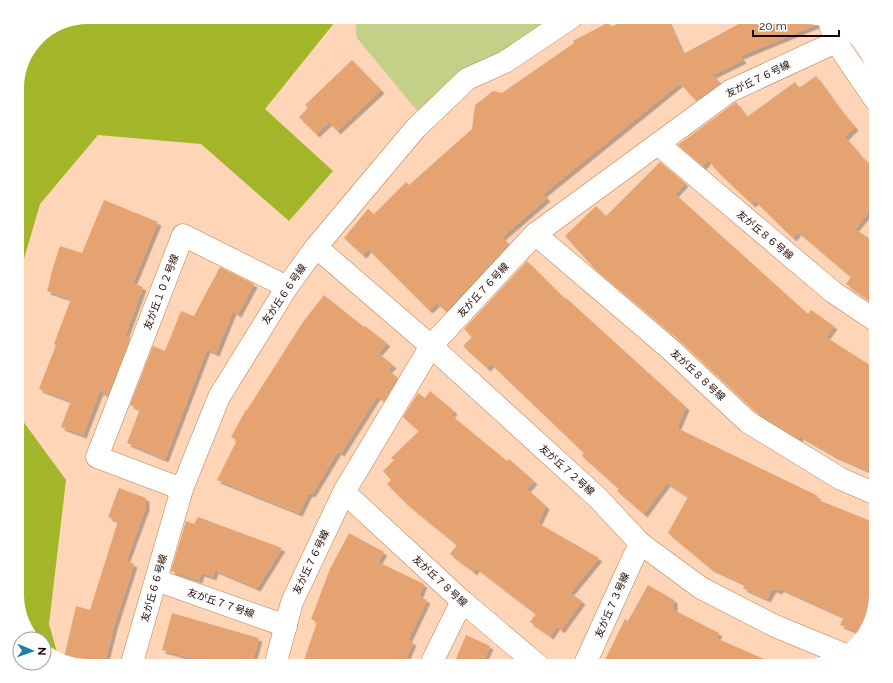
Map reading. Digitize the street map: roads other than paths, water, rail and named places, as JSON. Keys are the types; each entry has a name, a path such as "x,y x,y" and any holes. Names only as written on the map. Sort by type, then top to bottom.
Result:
{"street":[{"name":"友が丘６６号線","path":"133,659 182,489 219,398 287,287 316,247 415,129 467,79 505,62 562,24"},
{"path":"833,34 869,90"},
{"name":"友が丘７６号線","path":"277,659 292,602 344,492 431,346 535,234 730,91 833,34"},
{"name":"友が丘８６号線","path":"658,144 833,292 869,316"},
{"name":"友が丘８８号線","path":"535,234 670,349 748,422 841,479 869,491"},
{"name":"友が丘１０２号線","path":"182,489 96,457 184,235 287,287"},
{"name":"友が丘７２号線","path":"316,247 431,346 598,498 640,543 701,588 775,626 836,651"},
{"name":"友が丘７８号線","path":"344,492 462,601 531,659"},
{"name":"友が丘７３号線","path":"587,659 640,543"},
{"name":"友が丘７７号線","path":"156,580 286,626"},
{"path":"433,659 462,601"}]}
